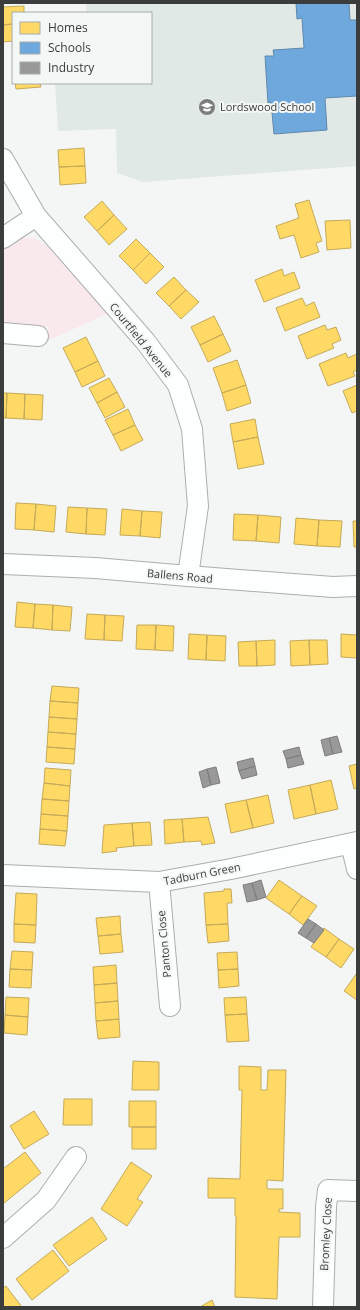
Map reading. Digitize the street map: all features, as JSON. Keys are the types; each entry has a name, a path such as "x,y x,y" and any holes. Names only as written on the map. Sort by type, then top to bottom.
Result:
{"street":[{"name":"Courtfield Avenue","path":"3,159 36,216 145,341 178,385 192,429 198,506 188,576"},
{"path":"3,238 36,216"},
{"path":"3,333 38,336"},
{"name":"Ballens Road","path":"3,564 95,568 333,587 357,586"},
{"name":"Tadburn Green","path":"3,875 159,882 231,869 354,843 357,869"},
{"name":"Panton Close","path":"159,882 170,1006"},
{"path":"3,1238 46,1200 76,1157"},
{"name":"Bromley Close","path":"323,1307 326,1207 328,1190 357,1191"}],"shaded area":[{"name":"Lordswood School","path":"86,3 357,3 357,166 143,182 117,173 116,129 58,131 55,84 152,84 152,12 86,12"},
{"path":"21,238 34,238 49,247 109,313 47,341 48,327 3,323 3,247"}],"building: Homes":[{"path":"24,6 24,12 12,12 12,24 3,25 3,7"},
{"path":"12,24 12,41 3,42 3,25"},
{"path":"15,84 40,84 41,87 16,89"},
{"path":"84,148 85,166 59,167 58,150"},
{"path":"85,166 86,183 60,185 59,167"},
{"path":"309,200 322,241 316,243 319,252 301,258 294,235 280,239 276,226 299,218 295,204"},
{"path":"102,201 114,215 97,231 84,217"},
{"path":"114,215 127,229 109,245 97,231"},
{"path":"350,220 351,248 327,250 325,221"},
{"path":"136,239 150,253 133,270 119,256"},
{"path":"150,253 164,267 146,284 133,270"},
{"path":"282,269 284,276 294,272 300,288 264,302 255,280"},
{"path":"174,277 186,290 169,306 156,293"},
{"path":"186,290 199,302 181,319 169,306"},
{"path":"302,298 306,306 314,302 320,317 285,331 276,308"},
{"path":"214,316 223,334 200,345 191,327"},
{"path":"325,325 327,330 336,327 341,340 332,344 334,348 307,359 298,336"},
{"path":"223,334 231,351 208,362 200,345"},
{"path":"86,337 98,361 75,372 63,348"},
{"path":"346,353 348,358 357,354 357,370 353,372 355,376 328,386 319,364"},
{"path":"237,360 246,385 222,393 213,368"},
{"path":"98,361 105,376 82,387 75,372"},
{"path":"109,378 117,392 97,403 89,388"},
{"path":"246,385 251,403 227,411 222,393"},
{"path":"357,385 357,411 352,413 343,391"},
{"path":"117,392 125,407 105,418 97,403"},
{"path":"3,393 7,393 6,418 3,418"},
{"path":"7,393 25,394 24,419 6,418"},
{"path":"25,394 43,395 42,420 24,419"},
{"path":"128,409 135,425 113,435 105,420"},
{"path":"255,419 258,437 233,442 230,424"},
{"path":"135,425 143,440 121,451 113,435"},
{"path":"258,437 264,464 238,469 233,442"},
{"path":"16,503 36,504 34,530 15,529"},
{"path":"36,504 56,506 54,532 34,530"},
{"path":"68,507 87,508 86,534 66,532"},
{"path":"87,508 107,509 105,535 86,534"},
{"path":"122,509 142,511 140,536 120,535"},
{"path":"142,511 162,512 160,538 140,536"},
{"path":"234,514 258,515 256,541 233,540"},
{"path":"258,515 281,517 279,543 256,541"},
{"path":"296,518 319,520 317,546 294,544"},
{"path":"319,520 342,521 340,547 317,546"},
{"path":"353,521 357,521 357,547 354,547"},
{"path":"17,602 35,604 33,628 15,627"},
{"path":"35,604 53,605 52,630 33,628"},
{"path":"53,605 72,607 70,631 52,630"},
{"path":"87,614 105,615 104,640 85,639"},
{"path":"105,615 124,616 122,641 104,640"},
{"path":"137,625 156,625 155,650 136,649"},
{"path":"156,625 174,626 173,651 155,650"},
{"path":"189,634 207,635 206,660 188,659"},
{"path":"341,634 357,635 357,658 341,657"},
{"path":"207,635 226,636 225,661 206,660"},
{"path":"275,640 275,665 257,666 256,641"},
{"path":"309,640 310,665 291,666 290,641"},
{"path":"309,640 327,640 328,664 310,665"},
{"path":"256,641 257,666 239,666 238,642"},
{"path":"52,686 79,688 78,703 50,701"},
{"path":"50,701 78,703 77,719 49,717"},
{"path":"49,717 77,719 76,734 48,732"},
{"path":"48,732 76,734 75,749 47,747"},
{"path":"47,747 75,749 74,764 46,762"},
{"path":"357,764 357,788 354,789 349,766"},
{"path":"45,768 71,770 70,786 44,783"},
{"path":"331,780 338,809 316,814 310,785"},
{"path":"44,783 70,786 69,801 42,799"},
{"path":"310,785 316,814 294,819 288,790"},
{"path":"268,795 274,823 253,828 246,800"},
{"path":"42,799 69,801 68,816 41,814"},
{"path":"246,800 253,828 231,833 225,804"},
{"path":"41,814 68,816 67,831 40,829"},
{"path":"208,817 215,843 202,845 201,841 184,842 182,819"},
{"path":"182,819 184,842 165,844 164,820"},
{"path":"150,822 152,845 134,846 132,823"},
{"path":"132,823 134,846 116,848 117,851 102,853 104,825"},
{"path":"40,829 67,831 65,846 39,844"},
{"path":"279,880 302,896 289,914 266,898"},
{"path":"224,889 231,889 232,903 227,903 228,924 206,925 204,893 224,891"},
{"path":"16,893 37,894 36,925 14,924"},
{"path":"302,896 317,906 303,925 289,914"},
{"path":"120,916 121,934 98,936 96,918"},
{"path":"14,924 36,925 35,943 14,942"},
{"path":"228,924 229,941 208,943 206,925"},
{"path":"324,928 339,939 326,957 311,947"},
{"path":"121,934 123,952 100,954 98,936"},
{"path":"339,939 354,949 341,968 326,957"},
{"path":"12,951 33,952 32,970 10,969"},
{"path":"237,952 238,969 218,970 217,953"},
{"path":"116,965 117,983 94,985 93,967"},
{"path":"10,969 32,970 31,988 9,987"},
{"path":"238,969 239,986 219,988 218,970"},
{"path":"357,973 357,1000 344,991"},
{"path":"117,983 118,1001 95,1003 94,985"},
{"path":"6,997 29,998 28,1017 5,1015"},
{"path":"246,997 247,1014 225,1015 224,998"},
{"path":"118,1001 119,1019 96,1021 95,1003"},
{"path":"247,1014 249,1041 227,1042 225,1015"},
{"path":"5,1015 28,1017 27,1035 4,1033"},
{"path":"119,1019 120,1037 98,1039 96,1021"},
{"path":"133,1061 159,1062 159,1090 132,1090"},
{"path":"239,1066 261,1067 261,1090 267,1090 268,1070 286,1070 283,1181 267,1180 267,1189 283,1189 283,1209 279,1209 279,1212 300,1213 300,1237 279,1237 277,1299 235,1297 235,1198 208,1198 208,1178 240,1179 242,1090 239,1090"},
{"path":"64,1099 92,1099 92,1125 63,1125"},
{"path":"129,1101 156,1101 156,1127 129,1127"},
{"path":"34,1111 49,1134 24,1149 10,1126"},
{"path":"132,1127 156,1127 156,1149 132,1149"},
{"path":"25,1152 41,1173 4,1203 3,1169"},
{"path":"131,1162 152,1176 137,1199 143,1202 127,1226 101,1209"},
{"path":"92,1217 107,1239 69,1266 53,1245"},
{"path":"53,1250 69,1271 32,1300 16,1279"},
{"path":"6,1286 22,1307 3,1307 3,1288"},
{"path":"212,1300 215,1307 200,1307"}],"building: Schools":[{"path":"296,3 349,3 350,20 357,20 357,96 325,98 327,130 274,134 271,102 268,103 265,56 274,56 273,50 304,48 302,18 297,19"}],"building: Industry":[{"path":"337,736 342,752 333,754 329,738"},
{"path":"329,738 333,754 325,756 321,740"},
{"path":"299,747 301,755 286,759 283,751"},
{"path":"301,755 304,764 288,768 286,759"},
{"path":"253,758 255,766 239,771 237,762"},
{"path":"255,766 257,775 242,779 239,771"},
{"path":"216,767 220,783 211,785 207,769"},
{"path":"207,769 211,785 203,788 199,772"},
{"path":"261,880 266,897 257,900 252,883"},
{"path":"252,883 257,900 247,902 243,885"},
{"path":"308,919 316,924 306,938 298,933"},
{"path":"316,924 324,930 314,943 306,938"}],"place":[{"name":"Lordswood School","path":"207,107"}]}
